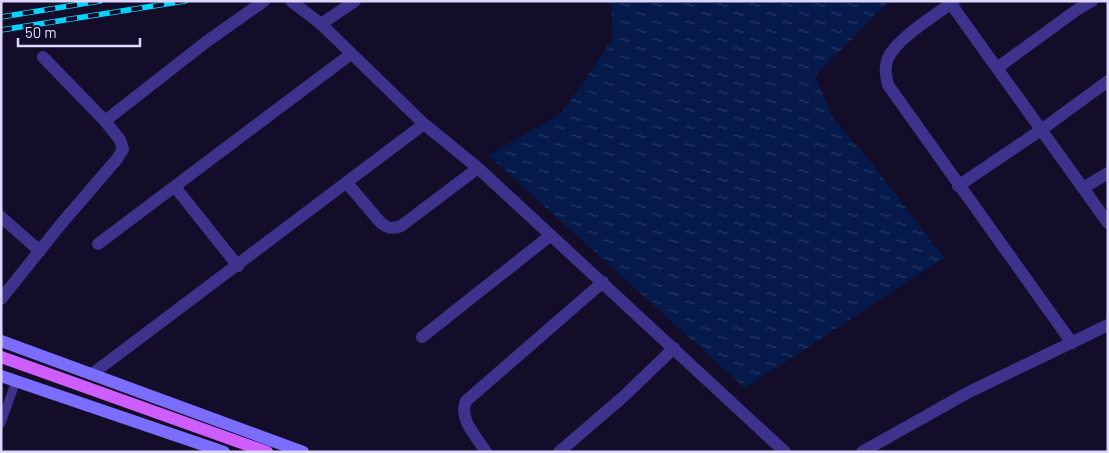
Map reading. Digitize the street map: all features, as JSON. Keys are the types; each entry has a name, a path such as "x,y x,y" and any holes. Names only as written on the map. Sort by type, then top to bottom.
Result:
{"main road":[{"path":"1,357 267,452"}],"street":[{"path":"105,122 206,42 264,1"},
{"path":"291,1 321,24 424,124 478,168 551,234 785,452"},
{"path":"321,24 355,1"},
{"path":"997,68 1078,9 1092,1"},
{"path":"1072,343 958,186 888,85 885,71 888,58 896,45 952,2 1108,223"},
{"path":"98,244 350,54"},
{"path":"1,299 117,159 123,149 120,140 105,122 43,56"},
{"path":"958,186 1041,130 1108,81"},
{"path":"92,374 238,266 424,124"},
{"path":"346,183 380,222 386,227 392,228 401,226 478,168"},
{"path":"1083,188 1108,173"},
{"path":"175,187 238,266"},
{"path":"1,217 40,251"},
{"path":"422,337 551,234"},
{"path":"486,452 463,416 463,408 466,401 603,282"},
{"path":"862,452 967,393 1108,325"},
{"path":"1,341 303,452"},
{"path":"559,452 623,397 674,348"},
{"path":"1,376 224,452"}],"lane":[{"path":"1,423 16,381"}],"water":[{"path":"611,1 890,1 815,76 833,118 870,161 944,258 745,388 488,155 562,113 613,38"}],"railway":[{"path":"1,17 100,1"},
{"path":"1,30 185,1"}]}
